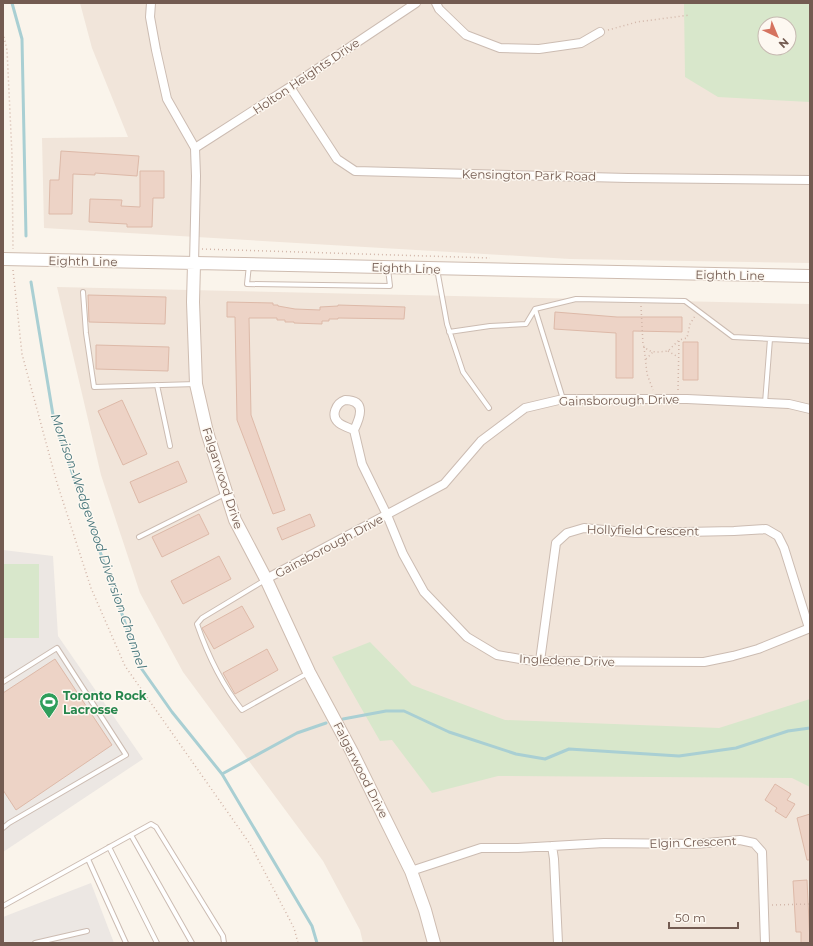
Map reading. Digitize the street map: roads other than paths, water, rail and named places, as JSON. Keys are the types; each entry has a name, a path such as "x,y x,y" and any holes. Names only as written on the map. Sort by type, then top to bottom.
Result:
{"street":[{"name":"Falgarwood Drive","path":"151,3 150,17 167,98 195,148 196,176 192,302 196,384 207,432 235,520 266,579 309,672 352,752 411,870 425,910 434,943"},
{"name":"Holton Heights Drive","path":"195,148 416,3"},
{"path":"436,3 438,9 466,35 500,48 539,49 581,43 600,32"},
{"name":"Kensington Park Road","path":"290,87 337,159 355,170 628,178 810,180"},
{"name":"Eighth Line","path":"8,259 810,276"},
{"name":"Gainsborough Drive","path":"266,579 444,484 481,441 525,408 563,399 678,399 790,404 810,409"},
{"name":"Ingledene Drive","path":"354,430 362,464 387,515 403,554 424,592 467,637 497,655 540,661 704,662 758,649 810,628"},
{"name":"Hollyfield Crescent","path":"540,661 556,543 567,533 584,528 635,532 734,531 766,529 778,536 784,548 810,628"},
{"name":"Elgin Crescent","path":"411,870 481,848 604,843 696,844 740,840 754,843 762,852 765,943"},
{"path":"552,846 558,943"}],"lane":[{"path":"249,265 247,284 390,286 388,267"},
{"path":"437,269 449,332 463,372 489,408"},
{"path":"83,292 86,333 94,387 196,384"},
{"path":"449,332 490,326 526,324 535,309 576,299 685,301 734,337 810,341"},
{"path":"535,309 563,399"},
{"path":"765,403 770,338"},
{"path":"158,385 170,446"},
{"path":"139,537 226,493"},
{"path":"266,579 202,618 198,624 204,643 232,698 242,710 309,672"},
{"path":"3,682 57,648 126,755 8,823 3,828"},
{"path":"3,906 150,824 156,827 223,936 224,943"},
{"path":"131,834 192,943"},
{"path":"108,847 157,943"},
{"path":"88,859 126,943"},
{"path":"35,943 87,931"}],"waterway":[{"name":"Morrison-Wedgewood Diversion Channel","path":"12,3 22,39 26,236"},
{"name":"Morrison-Wedgewood Diversion Channel","path":"31,282 54,421 141,668 172,712 222,774 312,926 317,943"},
{"path":"343,719 386,711 404,711 449,732 516,754 545,759 569,749 679,756 736,748 788,731 810,728"},
{"path":"222,774 297,733 326,723"}],"place":[{"name":"Toronto Rock Lacrosse","path":"49,719"}]}
